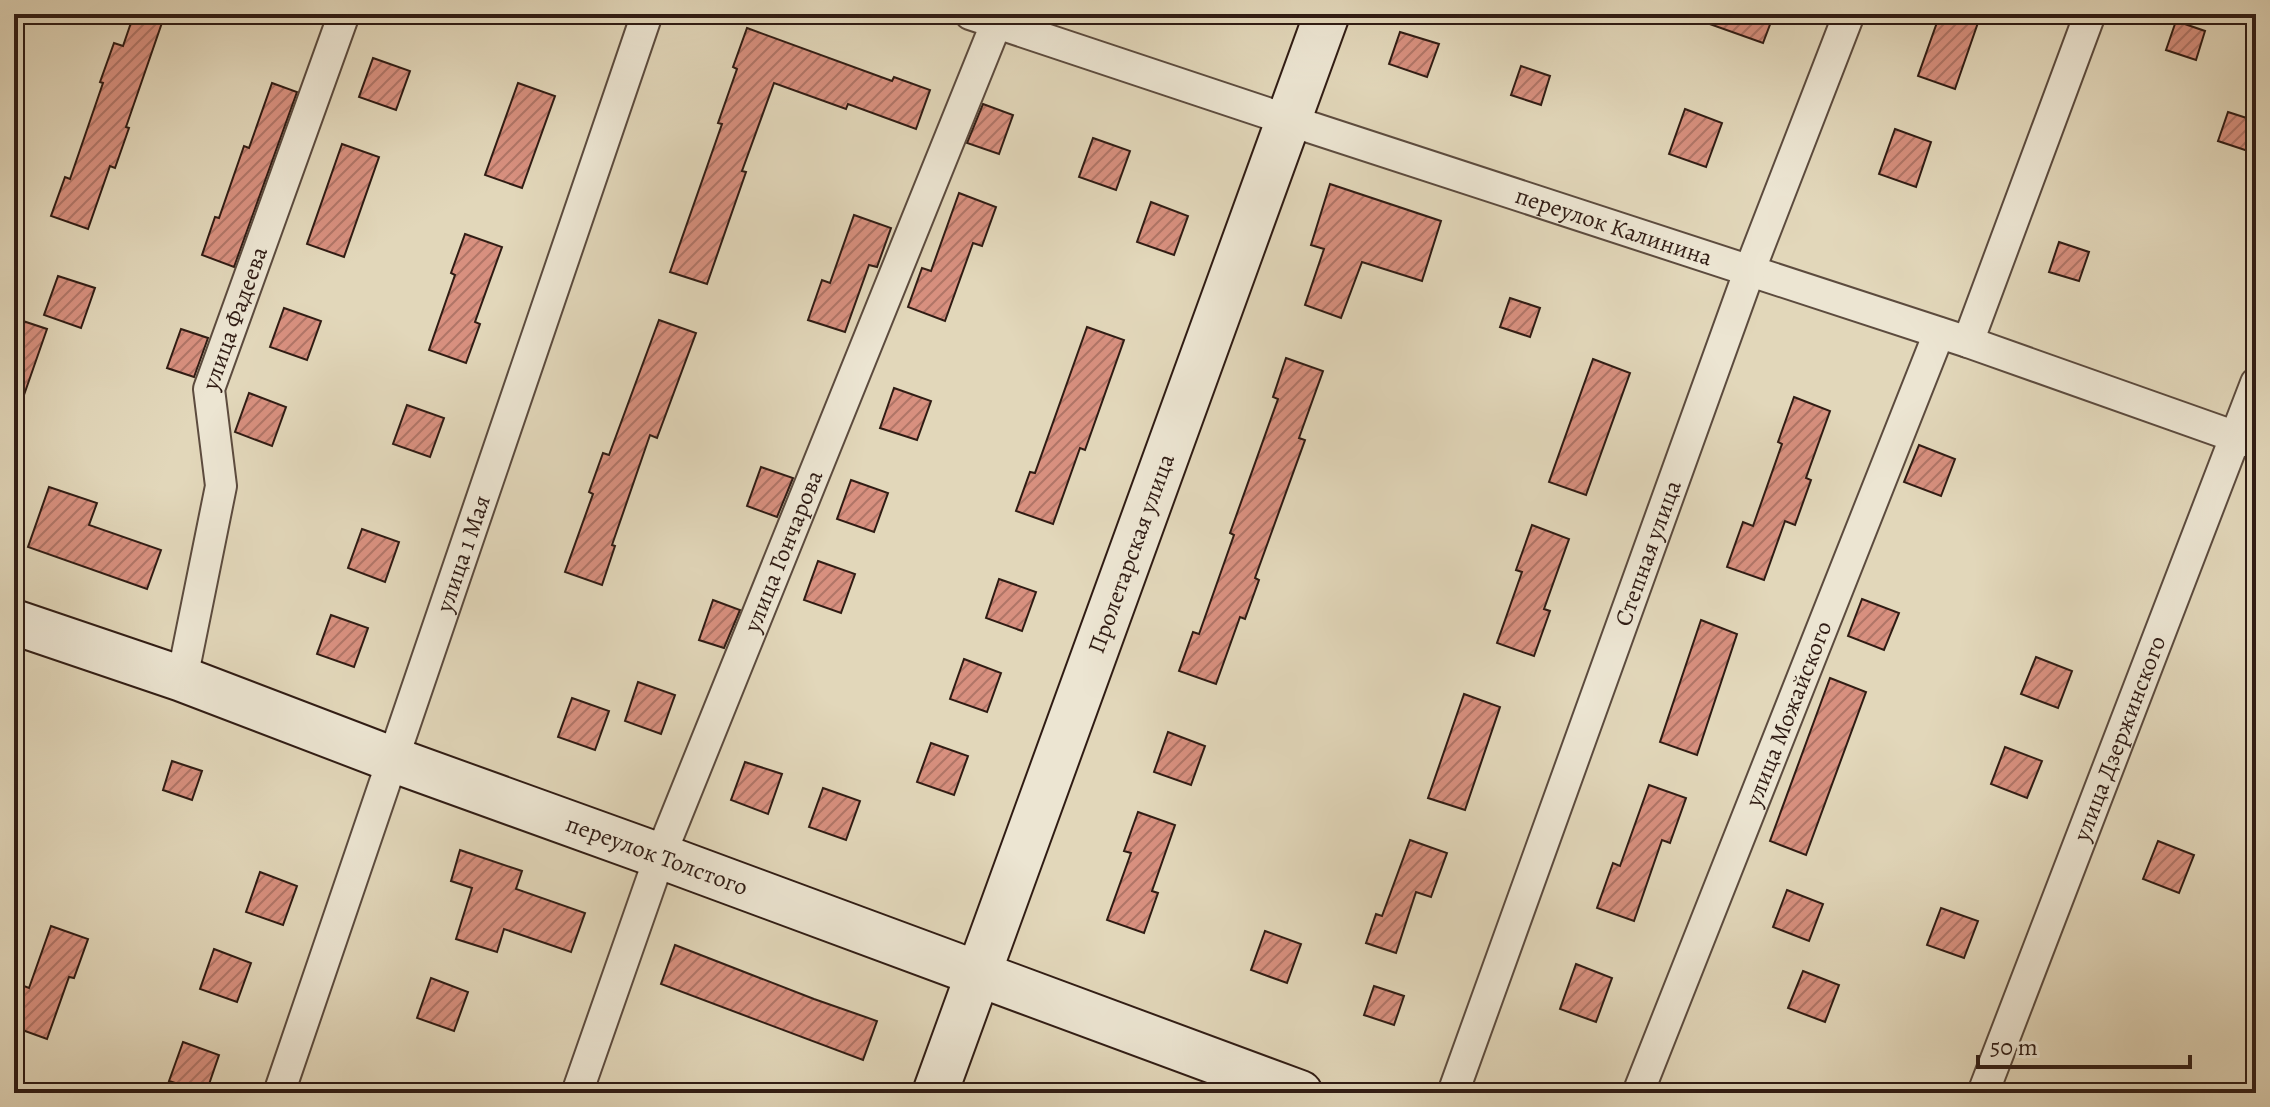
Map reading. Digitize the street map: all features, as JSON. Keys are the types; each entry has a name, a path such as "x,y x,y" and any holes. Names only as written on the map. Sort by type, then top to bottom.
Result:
{"street":[{"name":"улица Фадеева","path":"182,679 221,486 209,389 344,14"},
{"name":"улица 1 Мая","path":"279,1093 647,14"},
{"name":"Пролетарская улица","path":"935,1093 1327,14"},
{"name":"Степная улица","path":"1453,1093 1749,272 1849,14"},
{"path":"1968,342 2090,14"},
{"name":"переулок Калинина","path":"989,17 1288,120 1968,342 2245,440"},
{"name":"улица Гончарова","path":"577,1093 660,856 989,17"},
{"name":"улица Можайского","path":"1638,1093 1939,333"},
{"name":"улица Дзержинского","path":"1983,1093 2245,440 2256,383"},
{"name":"переулок Толстого","path":"14,622 182,679 1300,1093"}],"building":[{"path":"134,14 165,14 115,168 110,166 88,229 51,216 65,177 70,179 114,43 123,46"},
{"path":"1690,14 1774,14 1763,43 1690,17"},
{"path":"1940,14 1981,14 1955,89 1918,76"},
{"path":"2176,21 2205,31 2196,60 2166,50"},
{"path":"747,28 892,81 894,77 930,90 916,129 848,104 846,109 774,83 742,171 746,172 707,284 670,272 722,124 718,123 737,69 733,67"},
{"path":"1400,32 1439,44 1427,77 1389,64"},
{"path":"373,58 410,71 396,110 359,97"},
{"path":"1521,66 1550,76 1541,105 1511,95"},
{"path":"272,83 297,92 234,267 202,255 215,217 219,218 244,146 249,148"},
{"path":"518,83 555,96 522,188 485,175"},
{"path":"983,104 1013,115 999,154 967,143"},
{"path":"1685,109 1722,123 1706,167 1669,154"},
{"path":"2228,112 2256,121 2248,151 2218,141"},
{"path":"1895,129 1931,142 1916,187 1879,174"},
{"path":"1093,138 1130,151 1116,190 1079,177"},
{"path":"342,144 379,157 344,257 307,244"},
{"path":"1330,184 1441,221 1422,281 1362,262 1341,318 1305,305 1324,249 1311,245"},
{"path":"959,193 996,207 982,246 973,243 945,321 908,307 922,268 931,271"},
{"path":"1151,202 1188,216 1174,255 1137,242"},
{"path":"854,215 891,228 877,267 869,265 845,332 808,320 822,280 830,283"},
{"path":"465,234 502,247 475,322 480,324 466,363 429,350 455,275 451,273"},
{"path":"2059,242 2089,252 2079,281 2049,272"},
{"path":"58,276 95,288 81,328 44,315"},
{"path":"1510,298 1540,308 1530,337 1500,327"},
{"path":"284,308 321,321 307,360 270,347"},
{"path":"14,318 47,329 17,415 14,414"},
{"path":"659,320 696,333 657,438 650,435 612,545 615,546 602,585 565,572 593,494 589,492 603,453 609,455"},
{"path":"1087,327 1124,340 1085,450 1080,448 1053,524 1016,511 1030,472 1035,473"},
{"path":"181,329 208,338 194,377 167,368"},
{"path":"1286,358 1323,371 1299,438 1305,440 1255,578 1259,580 1245,619 1240,617 1216,684 1179,671 1193,632 1199,634 1234,535 1230,533 1278,399 1273,397"},
{"path":"1593,359 1630,373 1586,495 1549,482"},
{"path":"894,388 931,401 917,440 880,428"},
{"path":"249,393 286,407 272,446 235,432"},
{"path":"1794,397 1830,411 1806,478 1811,480 1795,525 1785,521 1764,580 1727,567 1743,522 1753,526 1782,444 1778,442"},
{"path":"407,405 444,418 430,457 393,444"},
{"path":"1919,445 1955,459 1941,496 1904,482"},
{"path":"761,467 793,478 777,517 747,506"},
{"path":"851,480 888,493 874,532 837,519"},
{"path":"49,487 97,503 89,525 161,550 147,589 28,547"},
{"path":"1532,525 1569,539 1544,609 1550,611 1534,656 1497,643 1522,572 1516,570"},
{"path":"362,529 399,542 385,582 348,568"},
{"path":"818,561 855,574 841,613 804,600"},
{"path":"999,579 1036,592 1022,631 986,618"},
{"path":"1862,599 1899,613 1884,650 1848,636"},
{"path":"713,600 740,610 724,648 699,640"},
{"path":"331,615 368,628 354,667 317,654"},
{"path":"1701,620 1737,634 1697,755 1660,742"},
{"path":"2036,657 2072,671 2058,708 2021,694"},
{"path":"964,659 1001,673 987,712 950,699"},
{"path":"1830,678 1866,692 1806,855 1770,841"},
{"path":"638,682 675,695 661,734 625,721"},
{"path":"1464,694 1500,707 1465,810 1428,798"},
{"path":"572,698 609,711 595,750 558,737"},
{"path":"1168,732 1205,746 1191,785 1154,772"},
{"path":"931,743 968,756 954,795 917,782"},
{"path":"2005,747 2042,761 2027,798 1991,784"},
{"path":"172,761 202,771 192,800 163,790"},
{"path":"745,762 782,774 768,814 731,800"},
{"path":"1649,785 1686,798 1670,843 1662,840 1634,921 1597,908 1613,863 1620,866"},
{"path":"823,788 860,801 846,840 809,827"},
{"path":"1138,812 1175,825 1152,891 1158,893 1144,933 1107,920 1131,853 1124,851"},
{"path":"1410,840 1447,853 1431,897 1416,892 1396,953 1366,943 1376,914 1382,916"},
{"path":"2158,841 2194,855 2179,893 2143,879"},
{"path":"460,850 522,871 516,889 585,913 571,952 504,929 497,952 456,939 472,888 451,881"},
{"path":"260,872 297,886 283,925 246,912"},
{"path":"1787,890 1823,904 1809,941 1773,927"},
{"path":"1941,908 1978,921 1964,958 1927,945"},
{"path":"51,926 88,939 74,978 69,977 47,1039 14,1027 14,1014 24,986 29,988"},
{"path":"1265,931 1301,944 1287,983 1251,970"},
{"path":"675,945 877,1021 863,1060 661,984"},
{"path":"214,949 251,963 237,1002 200,989"},
{"path":"1576,964 1612,978 1596,1022 1560,1009"},
{"path":"1803,971 1839,985 1825,1022 1788,1008"},
{"path":"431,978 468,992 454,1031 417,1018"},
{"path":"1374,986 1404,996 1394,1025 1364,1015"},
{"path":"183,1042 219,1055 206,1093 169,1081"}]}
